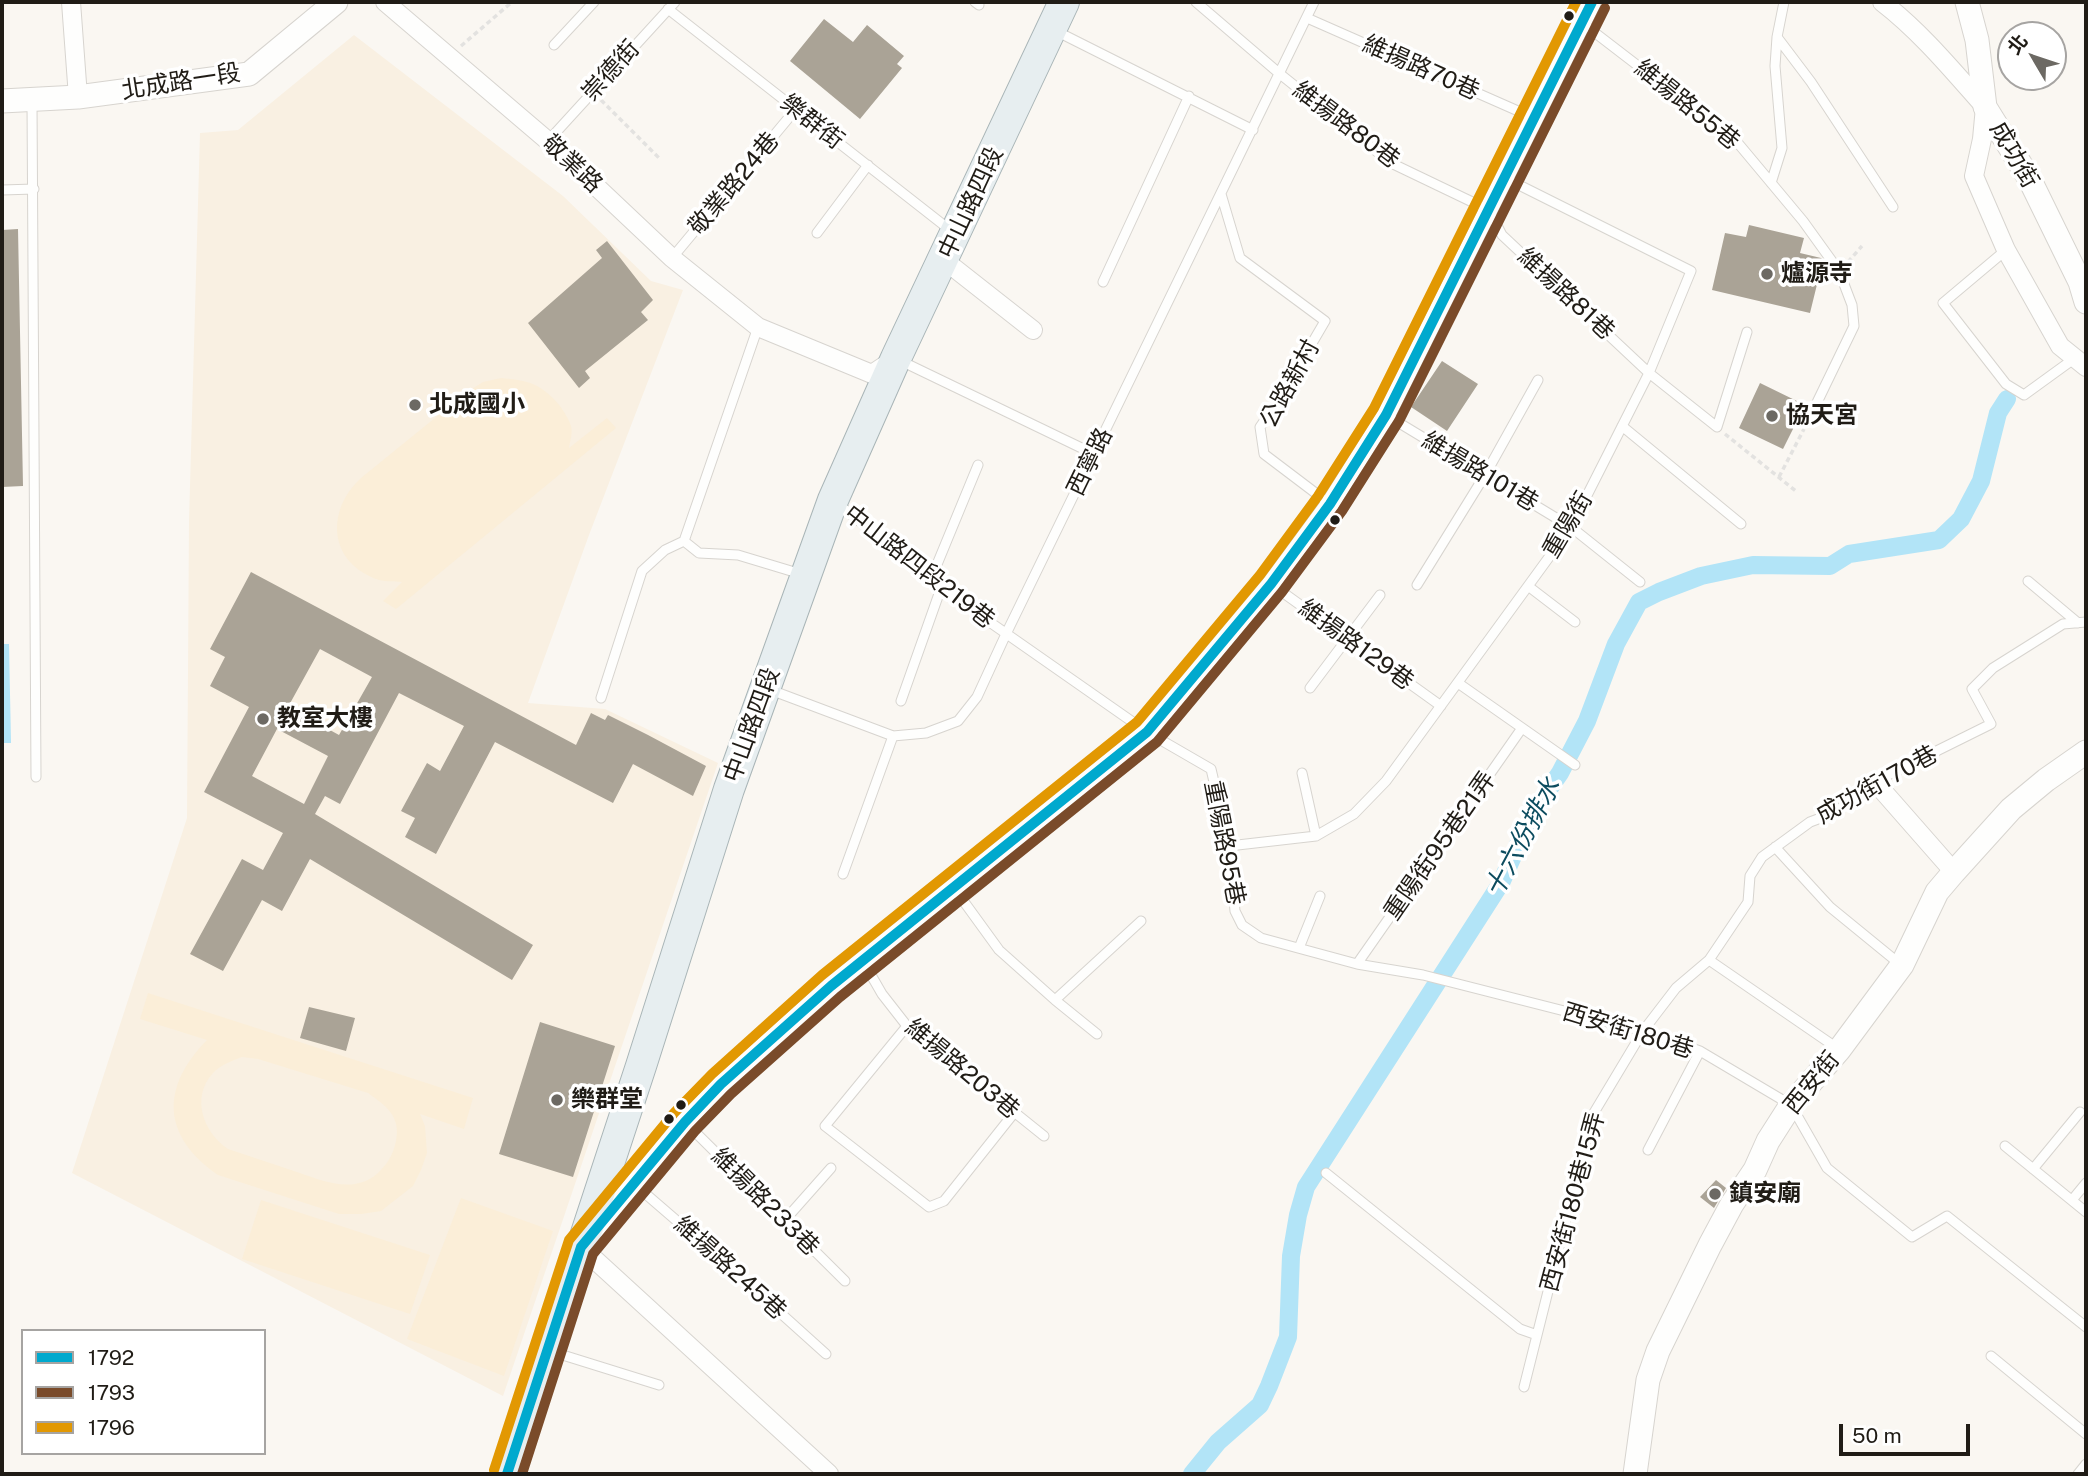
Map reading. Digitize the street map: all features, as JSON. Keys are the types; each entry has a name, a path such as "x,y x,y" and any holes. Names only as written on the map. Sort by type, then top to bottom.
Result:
{"main road":[{"name":"中山路四段","path":"507,1474 642,1066 729,789 833,499 896,358 1064,2"}],"street":[{"path":"71,2 78,97"},
{"name":"北成路一段","path":"2,101 78,97 249,74 336,2"},
{"name":"敬業路","path":"385,2 548,141 672,258 758,327 872,374 896,358"},
{"path":"829,1474 581,1247 685,1122 721,1084 831,986 1147,732 1271,584 1330,504 1385,415 1592,2"},
{"path":"1882,2 1900,15 1933,48 1985,107 1974,176 2006,250 2060,345 2080,363"},
{"name":"成功街","path":"1967,2 1977,40 1985,107 2029,178 2080,282 2086,302"},
{"path":"950,247 1033,330"},
{"name":"西安街","path":"1635,1474 1648,1380 1658,1351 1715,1235 1755,1170 1768,1141 1791,1105 1839,1050 1902,965 1937,892 2011,809 2086,752"},
{"path":"1882,790 1954,872"}],"lane":[{"path":"554,45 594,2"},
{"name":"維揚路80巷","path":"1196,2 1391,163 1489,210"},
{"name":"西寧路","path":"766,688 893,736 926,733 958,721 977,697 1314,2"},
{"path":"1771,183 1782,148 1775,66 1784,2"},
{"name":"崇德街","path":"548,141 671,6"},
{"name":"樂群街","path":"671,6 867,165 950,247"},
{"name":"維揚路70巷","path":"1307,18 1534,118"},
{"name":"維揚路55巷","path":"1581,22 1737,142 1803,221 1839,271 1852,305 1854,326 1810,419"},
{"path":"1052,29 1253,130"},
{"path":"1777,37 1811,82 1893,207"},
{"path":"1103,282 1189,96"},
{"path":"32,100 36,777"},
{"name":"敬業路24巷","path":"672,258 796,109"},
{"path":"817,233 867,165"},
{"name":"重陽街","path":"1229,846 1316,836 1353,814 1386,781 1571,527 1649,373 1691,271 1505,178"},
{"path":"2,190 34,189"},
{"name":"公路新村","path":"1221,194 1240,258 1325,321 1260,427 1264,454 1330,504"},
{"name":"維揚路81巷","path":"1489,210 1502,234 1649,373 1717,427"},
{"path":"2006,250 1943,303 2006,384 2024,395 2080,363"},
{"path":"601,698 642,571 665,550 684,541 758,327"},
{"path":"1717,427 1747,332"},
{"path":"896,358 1094,454"},
{"path":"1417,585 1485,475 1538,380"},
{"name":"維揚路101巷","path":"1385,415 1571,527 1640,582"},
{"path":"1622,426 1741,524"},
{"path":"931,579 978,465"},
{"name":"中山路四段219巷","path":"833,499 941,588 1147,732"},
{"path":"684,541 699,553 738,555 805,575"},
{"path":"2028,581 2082,622"},
{"name":"維揚路129巷","path":"1271,584 1441,706"},
{"path":"1528,586 1575,622"},
{"path":"901,701 941,588"},
{"path":"1310,688 1380,595"},
{"name":"成功街170巷","path":"1762,858 1810,822 1834,813 1878,780 1991,724 1972,690 1993,668 2063,624 2082,622"},
{"path":"1458,683 1575,765"},
{"name":"重陽街95巷21弄","path":"1357,964 1522,728"},
{"name":"重陽路95巷","path":"1147,732 1211,769 1229,846 1235,911 1242,925 1261,938 1357,964 1423,975"},
{"path":"842,874 893,736"},
{"path":"1302,773 1316,836"},
{"path":"1775,846 1830,907 1902,965"},
{"name":"西安街180巷15弄","path":"1524,1387 1592,1116 1643,1031 1676,988 1709,960 1748,902 1750,876 1762,858"},
{"path":"954,888 999,950 1097,1034"},
{"path":"1299,948 1320,896"},
{"path":"1055,1000 1142,921"},
{"path":"1709,960 1839,1050"},
{"name":"維揚路203巷","path":"863,961 882,994 907,1026 1044,1136"},
{"name":"西安街180巷","path":"1423,975 1643,1031 1700,1051 1791,1105"},
{"path":"907,1026 825,1126 929,1207 944,1201 1014,1113"},
{"path":"1648,1150 1700,1051"},
{"path":"1791,1105 1827,1168 1912,1237 1947,1216 2086,1327"},
{"path":"2033,1169 2080,1112"},
{"name":"維揚路233巷","path":"685,1122 845,1281"},
{"path":"2005,1146 2086,1212"},
{"path":"784,1221 831,1168"},
{"path":"1326,1173 1520,1329 1537,1335"},
{"name":"維揚路245巷","path":"633,1183 826,1354"},
{"path":"2072,1200 2086,1183"},
{"path":"548,1350 659,1385"},
{"path":"1991,1356 2086,1434"},
{"path":"2078,1474 2086,1464"}],"path":[{"path":"449,57 512,2"},
{"path":"593,92 659,158"},
{"path":"1839,271 1863,246"},
{"path":"1779,477 1810,419"},
{"path":"1717,427 1797,492"}],"shaded area":[{"path":"354,35 563,196 651,281 683,290 528,703 605,709 718,763 503,1396 72,1173 187,818 189,521 200,133 238,130"},
{"path":"501,378 534,384 560,406 571,426 569,448 607,418 616,428 396,609 383,601 402,582 382,581 366,574 348,560 341,549 337,524 344,500 361,478 467,392 483,382"},
{"path":"148,993 473,1098 464,1129 420,1114 425,1126 427,1153 413,1186 381,1211 339,1214 218,1175 200,1160 186,1144 174,1111 175,1094 181,1076 207,1040 140,1019","holes":["242,1057 258,1059 368,1093 381,1102 391,1112 397,1132 392,1155 382,1169 368,1180 357,1184 335,1184 228,1149 220,1142 212,1134 203,1114 202,1093 206,1083 223,1065"]},
{"path":"461,1198 553,1231 504,1376 407,1339"},
{"path":"261,1200 430,1255 410,1314 242,1259"}],"water":[{"path":"2,644 9,644 11,743 2,743"}],"building":[{"path":"824,19 853,42 867,25 904,56 897,64 902,68 860,119 790,61"},
{"name":"爐源寺","path":"1749,225 1804,238 1800,253 1823,260 1810,313 1712,290 1725,233 1746,237"},
{"path":"18,229 23,486 2,487 2,230"},
{"path":"607,241 653,300 641,312 648,320 585,371 590,378 579,388 528,323 602,258 596,250"},
{"path":"1442,361 1478,384 1447,431 1411,407"},
{"name":"協天宮","path":"1760,383 1805,405 1783,449 1739,428"},
{"path":"251,572 576,745 591,713 605,720 608,715 706,766 693,796 633,764 613,803 495,742 436,854 405,837 415,818 401,811 427,763 440,771 464,726 399,693 340,804 325,796 315,814 533,945 512,980 310,859 282,911 262,900 223,971 190,954 242,859 263,870 283,833 204,792 249,707 210,686 225,657 210,649","holes":["320,649 372,677 339,735 288,707","277,729 328,756 304,804 252,776"]},
{"path":"309,1007 355,1018 346,1051 300,1038"},
{"name":"樂群堂","path":"540,1022 615,1046 573,1177 499,1154"},
{"name":"鎮安廟","path":"1716,1180 1726,1188 1714,1208 1700,1197"}],"waterway":[{"name":"十六份排水","path":"1192,1474 1218,1442 1260,1405 1269,1386 1288,1337 1291,1256 1306,1187 1501,883 1525,829 1560,773 1587,721 1616,644 1639,602 1701,576 1753,565 1830,566 1849,554 1939,540 1961,519 1981,481 1998,413 2007,399"}],"transit line":[{"name":"1796","path":"494,1470 569,1240 674,1113 712,1074 822,975 1137,722 1260,575 1318,496 1374,408 1576,2"},
{"name":"1792","path":"507,1474 581,1247 685,1122 721,1084 831,986 1147,732 1271,584 1330,504 1386,415 1592,2"},
{"name":"1793","path":"522,1474 593,1254 695,1131 731,1094 840,997 1157,742 1282,592 1342,511 1399,421 1605,8"}],"place":[{"name":"爐源寺","path":"1767,274"},
{"name":"北成國小","path":"415,405"},
{"name":"協天宮","path":"1772,416"},
{"name":"教室大樓","path":"263,719"},
{"name":"樂群堂","path":"557,1100"},
{"name":"鎮安廟","path":"1715,1194"}]}
